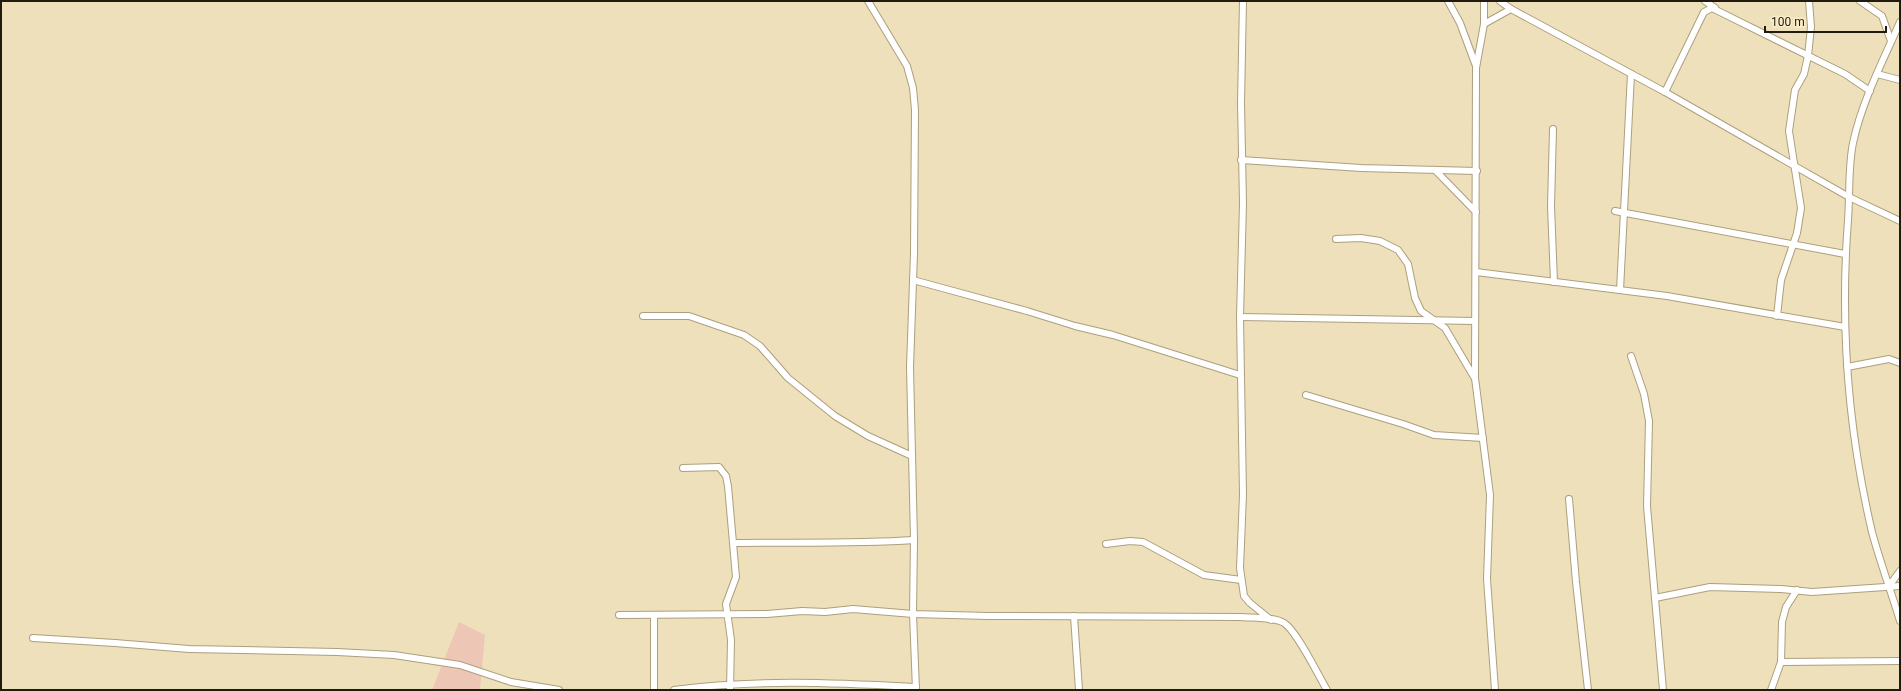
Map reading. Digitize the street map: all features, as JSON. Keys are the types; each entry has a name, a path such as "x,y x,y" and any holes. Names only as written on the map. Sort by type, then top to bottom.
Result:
{"street":[{"path":"674,690 802,683 916,688 913,614 914,540 910,367 913,280 915,110 913,88 907,66 868,1"},
{"path":"1243,1 1240,103 1243,204 1240,317 1243,495 1240,546 1241,580 1244,596 1250,603 1271,620"},
{"path":"1448,1 1460,23 1476,68"},
{"path":"1484,1 1484,24 1476,68 1477,171 1475,378 1490,494 1487,579 1495,690"},
{"path":"1500,1 1511,9 1665,92 1794,167 1849,197 1900,221"},
{"path":"1705,1 1717,9 1845,74 1870,91"},
{"path":"1777,316 1781,280 1797,233 1801,208 1789,131 1791,104 1795,90 1804,74 1808,56 1811,27 1809,1"},
{"path":"1860,1 1882,16 1891,41"},
{"path":"1665,92 1704,12 1712,8 1717,9"},
{"path":"1484,24 1511,9"},
{"path":"1900,22 1870,91 1853,143 1845,254 1845,327 1852,424 1872,533 1900,621"},
{"path":"1620,290 1632,74"},
{"path":"1877,74 1900,80"},
{"path":"1553,129 1551,206 1554,282"},
{"path":"1241,160 1361,168 1477,171"},
{"path":"1435,170 1476,212"},
{"path":"1615,211 1845,254"},
{"path":"1336,239 1361,238 1380,241 1398,250 1408,264 1415,298 1422,311 1445,328 1475,378"},
{"path":"1476,272 1666,296 1845,327"},
{"path":"913,280 1027,310 1075,326 1113,335 1240,375"},
{"path":"643,316 689,316 744,335 760,346 788,378 835,416 868,436 912,456"},
{"path":"1240,317 1475,321"},
{"path":"1631,356 1644,394 1649,421 1647,506 1663,690"},
{"path":"1847,367 1889,359 1900,363"},
{"path":"1306,395 1403,424 1434,435 1483,438"},
{"path":"683,468 719,467 722,470 728,486 736,577 726,604 731,640 730,687"},
{"path":"1569,499 1576,582 1588,690"},
{"path":"734,543 809,541 874,543 914,540"},
{"path":"1106,544 1130,541 1144,542 1204,575 1241,580"},
{"path":"1890,586 1900,570"},
{"path":"1655,598 1710,587 1797,590 1812,592 1900,586"},
{"path":"1772,690 1781,662 1782,622 1786,607 1797,590"},
{"path":"619,615 767,614 802,611 825,612 853,609 913,614 1241,617 1271,620 1284,623 1298,639 1327,690"},
{"path":"654,615 654,690"},
{"path":"1074,616 1080,690"},
{"path":"33,638 123,643 189,650 337,652 394,655 460,665 511,682 559,690"},
{"path":"1781,662 1900,661"}],"shaded area":[{"path":"459,622 485,635 480,690 432,690"}]}
